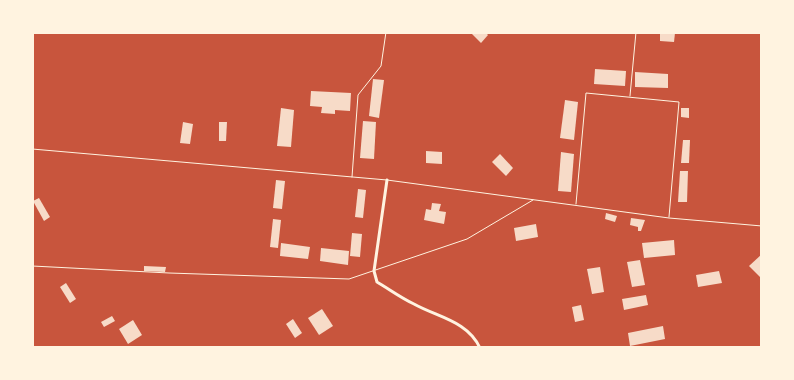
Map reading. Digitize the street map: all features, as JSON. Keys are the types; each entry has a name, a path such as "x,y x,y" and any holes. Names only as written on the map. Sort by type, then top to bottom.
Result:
{"street":[{"path":"387,180 374,271 377,282 414,304 462,326 477,340 480,348"}],"lane":[{"path":"352,177 358,96 381,66 386,32"},
{"path":"629,97 636,32"},
{"path":"576,206 586,93 679,102 669,218"},
{"path":"32,149 387,180 669,218 762,226"},
{"path":"32,266 349,279 468,239 533,200"}],"building":[{"path":"470,32 485,32 488,35 481,43"},
{"path":"660,32 675,33 674,42 660,41"},
{"path":"595,69 626,71 625,86 594,84"},
{"path":"635,72 668,74 668,88 635,87"},
{"path":"373,79 384,80 379,118 369,116"},
{"path":"311,91 351,93 350,111 335,110 335,114 321,113 322,107 310,106"},
{"path":"565,100 578,102 574,140 560,138"},
{"path":"281,108 294,110 291,147 277,146"},
{"path":"681,108 689,108 689,118 681,117"},
{"path":"363,121 376,122 374,159 360,158"},
{"path":"183,122 193,124 190,144 180,143"},
{"path":"219,122 227,122 226,141 219,141"},
{"path":"683,140 690,140 689,163 681,163"},
{"path":"426,151 442,152 442,164 426,163"},
{"path":"561,152 574,154 571,192 558,191"},
{"path":"500,154 513,168 506,176 492,162"},
{"path":"680,171 688,171 687,202 678,202"},
{"path":"276,180 285,181 282,209 273,208"},
{"path":"358,189 366,190 363,218 355,217"},
{"path":"39,198 50,217 44,221 33,201"},
{"path":"432,203 441,204 439,211 446,212 444,224 424,220 426,209 431,210"},
{"path":"606,213 617,216 615,222 605,219"},
{"path":"631,218 645,220 641,231 638,231 638,227 630,225"},
{"path":"273,219 281,220 278,248 270,247"},
{"path":"536,224 538,237 516,241 514,228"},
{"path":"352,233 362,234 360,257 350,256"},
{"path":"674,240 675,255 644,258 642,243"},
{"path":"281,243 310,247 308,259 280,256"},
{"path":"321,248 349,251 348,265 320,261"},
{"path":"762,254 762,279 749,266"},
{"path":"640,260 645,285 632,287 627,262"},
{"path":"144,266 166,267 165,272 144,271"},
{"path":"600,267 604,292 592,294 587,269"},
{"path":"719,271 722,283 698,287 696,275"},
{"path":"66,283 76,299 70,303 60,287"},
{"path":"646,295 648,305 624,310 622,299"},
{"path":"581,305 584,320 575,322 572,307"},
{"path":"322,309 333,326 319,335 308,318"},
{"path":"112,316 115,321 104,327 101,322"},
{"path":"293,319 302,333 295,338 286,324"},
{"path":"133,320 142,335 128,344 119,329"},
{"path":"663,326 665,339 630,346 628,333"}]}
